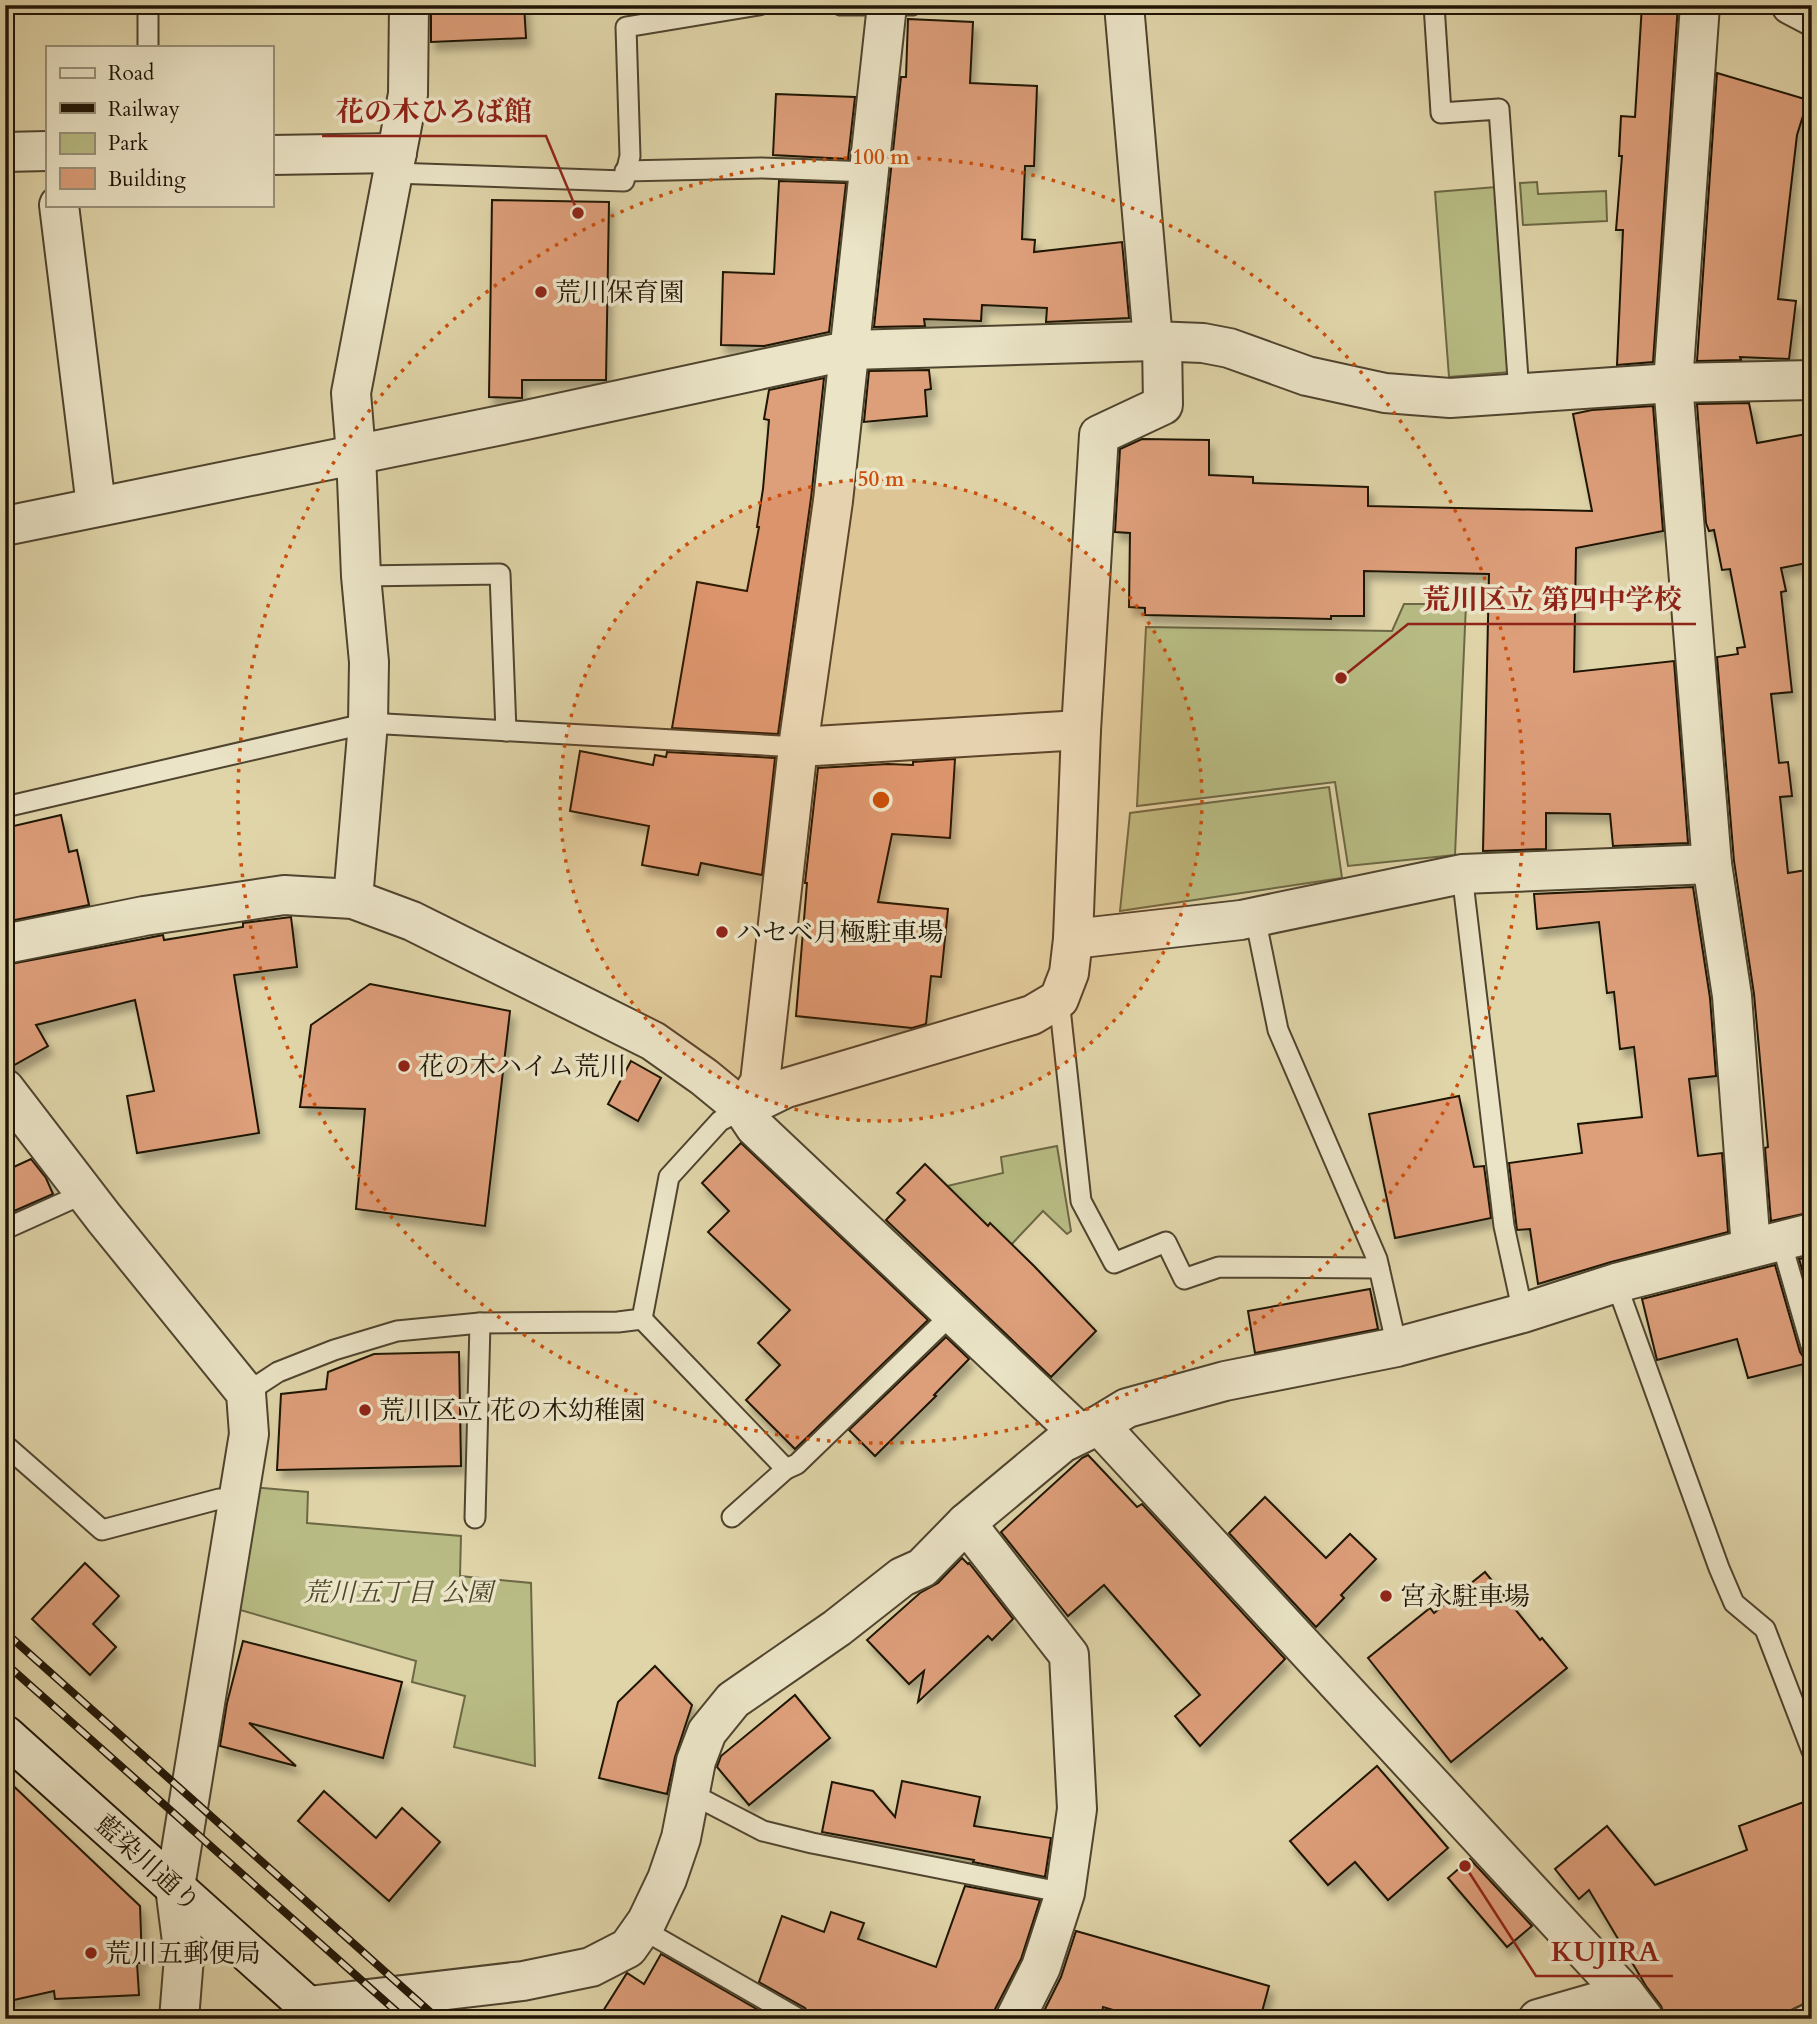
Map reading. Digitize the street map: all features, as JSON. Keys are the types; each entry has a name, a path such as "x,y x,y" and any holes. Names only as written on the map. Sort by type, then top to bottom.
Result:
{"street":[{"path":"353,899 368,723 369,662 361,576 351,393 408,94 409,5"},
{"path":"743,1109 786,1088 1032,1016 1059,999 1069,973 1073,939 1081,730 1099,435 1163,405 1124,5"},
{"path":"315,2012 523,1981 591,1967 628,1948 642,1929 671,1869 681,1838 696,1761 707,1732 733,1700 837,1628 902,1577 922,1568 966,1523 1062,1443 1126,1408 1225,1381 1397,1347 1523,1313 1616,1283 1781,1241 1731,996 1712,864 1673,383 1700,5"},
{"path":"1791,5 1812,16"},
{"path":"743,1109 760,1082 798,747 833,501 870,172 895,6"},
{"path":"5,152 46,151"},
{"path":"273,155 395,163"},
{"path":"59,206 96,506"},
{"path":"5,526 526,420 851,349 1158,341 1203,343 1229,348 1307,376 1385,393 1450,398 1673,383 1812,380"},
{"path":"798,747 1081,730"},
{"path":"1073,939 1255,916 1462,874 1712,864"},
{"path":"5,944 144,916 284,895 353,899 412,921 653,1041 743,1109 755,1127 953,1313 1089,1429 1634,2006"},
{"path":"5,1089 246,1393 249,1434 174,1888 184,1957 179,2019"},
{"path":"966,1523 1069,1655 1077,1809 1065,1893 1041,1966 1015,2019"},
{"name":"藍染川通り","path":"5,1735 315,2012"},
{"path":"1538,2019 1634,2006"}],"lane":[{"path":"148,5 148,46"},
{"path":"395,163 624,181 630,156 626,27 760,5"},
{"path":"841,5 895,6"},
{"path":"1434,5 1441,113 1499,109 1519,393"},
{"path":"625,171 761,168 870,172"},
{"path":"361,576 499,574 506,731"},
{"path":"5,807 368,723 798,747"},
{"path":"1462,874 1504,1226 1523,1313"},
{"path":"1255,916 1278,1030 1377,1259 1397,1347"},
{"path":"1059,999 1080,1201 1114,1263 1166,1242 1184,1279 1219,1267 1379,1268"},
{"path":"642,1319 669,1177 720,1121 743,1109"},
{"path":"5,1230 85,1193"},
{"path":"1781,1241 1812,1349"},
{"path":"1616,1283 1718,1568 1734,1603 1765,1629 1812,1751"},
{"path":"732,1517 786,1469 797,1465 953,1313"},
{"path":"246,1393 278,1372 334,1350 397,1331 480,1323 618,1322 642,1319"},
{"path":"642,1319 786,1469"},
{"path":"475,1518 480,1323"},
{"path":"5,1445 102,1530 219,1499 237,1502"},
{"path":"690,1793 763,1831 1065,1893"},
{"path":"642,1929 799,2019"},
{"path":"1797,2019 1812,2012"}],"green space":[{"path":"1537,182 1538,194 1606,191 1607,221 1523,225 1520,183"},
{"path":"1496,187 1510,372 1449,377 1435,192"},
{"path":"1404,604 1466,604 1455,855 1348,866 1335,782 1137,806 1146,627 1392,631"},
{"path":"1329,787 1342,878 1120,911 1130,813"},
{"path":"1057,1146 1071,1231 1067,1234 1043,1211 1008,1248 947,1186 1003,1173 1001,1157"},
{"name":"荒川五丁目 公園","path":"250,1487 308,1492 307,1523 461,1536 460,1576 531,1583 535,1766 454,1747 465,1696 412,1682 416,1661 230,1607"}],"building":[{"path":"431,5 524,5 526,38 431,42"},
{"path":"1642,5 1678,5 1653,362 1617,365 1623,230 1616,230 1622,156 1619,156 1621,116 1635,117"},
{"path":"908,19 973,22 970,83 1037,86 1034,166 1025,166 1022,239 1035,240 1034,252 1122,242 1129,318 1046,322 1047,308 982,305 981,321 924,319 925,326 874,327 901,77 906,77"},
{"path":"1717,73 1808,100 1797,135 1778,299 1796,301 1789,359 1740,357 1741,360 1697,361"},
{"path":"776,94 855,97 848,159 773,155"},
{"path":"779,181 846,183 829,332 764,346 721,345 723,272 774,274"},
{"path":"492,200 609,202 606,380 522,380 522,398 489,397"},
{"path":"929,370 931,389 925,390 927,416 864,422 869,371"},
{"path":"824,378 811,498 778,734 672,728 697,582 747,591 759,527 769,420 764,419 769,390"},
{"path":"1749,403 1757,443 1812,433 1812,562 1781,568 1786,591 1781,592 1792,692 1771,694 1779,763 1788,762 1792,796 1780,797 1788,873 1812,869 1812,1212 1771,1221 1765,1148 1768,1147 1754,994 1734,861 1717,657 1738,654 1737,648 1745,647 1730,569 1722,570 1714,530 1709,531 1706,523 1697,404"},
{"path":"1653,406 1663,531 1576,548 1574,672 1674,661 1688,843 1613,846 1610,814 1546,813 1546,849 1483,851 1489,574 1364,571 1364,616 1331,616 1331,619 1145,615 1145,608 1129,607 1130,533 1115,532 1120,449 1142,439 1209,440 1209,475 1253,477 1253,483 1368,487 1368,506 1592,511 1573,414"},
{"path":"580,751 653,765 655,755 666,757 667,752 775,758 762,875 701,863 698,875 642,865 649,826 570,811"},
{"path":"955,759 950,838 892,834 878,902 948,909 941,977 931,976 926,1024 912,1028 796,1016 805,883 818,768 913,765 913,762"},
{"path":"61,815 69,852 77,850 89,905 5,922 5,828"},
{"path":"1693,887 1710,998 1716,1076 1689,1079 1698,1156 1722,1153 1728,1232 1538,1284 1530,1229 1517,1230 1509,1163 1582,1153 1578,1124 1642,1117 1634,1047 1620,1049 1614,992 1607,993 1599,922 1537,929 1534,894"},
{"path":"291,917 297,967 234,975 259,1133 137,1153 127,1096 154,1091 135,1000 36,1025 48,1046 5,1068 5,965 163,935 164,940 243,927 243,923"},
{"name":"花の木ハイム荒川","path":"370,984 510,1011 485,1226 356,1209 365,1109 300,1107 311,1025"},
{"path":"631,1061 661,1078 638,1121 608,1104"},
{"path":"1459,1096 1474,1167 1484,1166 1491,1218 1395,1238 1369,1114"},
{"path":"741,1143 928,1320 795,1449 746,1400 780,1365 758,1343 790,1310 708,1232 729,1211 702,1183"},
{"path":"31,1159 46,1178 53,1194 5,1215 5,1171"},
{"path":"925,1164 988,1226 990,1223 1096,1331 1051,1377 886,1220 905,1200 897,1193"},
{"path":"1812,1256 1812,1304 1799,1259"},
{"path":"1775,1265 1800,1352 1812,1362 1748,1378 1737,1339 1657,1360 1642,1299"},
{"path":"1370,1289 1378,1329 1255,1353 1248,1311"},
{"path":"946,1337 969,1359 875,1456 849,1430"},
{"path":"459,1352 461,1466 277,1470 281,1394 326,1389 328,1372 374,1354"},
{"path":"1088,1455 1137,1507 1142,1504 1285,1659 1200,1746 1175,1716 1200,1695 1104,1585 1068,1616 1001,1532"},
{"path":"1265,1497 1326,1558 1350,1534 1376,1559 1341,1595 1344,1598 1316,1627 1229,1533"},
{"path":"962,1558 969,1563 1013,1619 992,1640 988,1636 918,1702 924,1671 909,1684 867,1640 920,1593 938,1583"},
{"path":"85,1563 119,1596 93,1624 116,1647 90,1675 32,1619"},
{"path":"1485,1572 1540,1640 1542,1638 1567,1668 1451,1762 1368,1658 1430,1608 1434,1613"},
{"path":"243,1641 402,1682 383,1758 249,1723 296,1766 220,1746 227,1703"},
{"path":"655,1666 692,1705 675,1757 667,1794 599,1778 618,1702"},
{"path":"795,1695 830,1738 749,1805 717,1767 721,1756"},
{"path":"1377,1766 1448,1848 1388,1900 1355,1862 1328,1885 1290,1841"},
{"path":"5,1778 140,1906 142,1963 137,1963 139,1995 55,1999 54,1991 5,2002"},
{"path":"902,1781 980,1797 974,1826 1051,1838 1045,1877 973,1862 974,1860 822,1832 832,1782 873,1791 895,1817"},
{"path":"324,1791 376,1838 402,1808 440,1842 389,1901 298,1821"},
{"path":"1812,1799 1812,2000 1773,2019 1666,2019 1661,2006 1646,1986 1589,1890 1579,1899 1555,1869 1607,1826 1655,1885 1747,1850 1739,1826"},
{"path":"1470,1859 1532,1926 1507,1947 1448,1878"},
{"path":"965,1886 1040,1900 1021,1959 995,2009 993,2019 811,2019 805,2008 759,1982 782,1916 824,1932 831,1912 864,1923 858,1939 936,1967"},
{"path":"1076,1931 1269,1986 1260,2019 1144,2019 1103,2007 1101,2019 1040,2019 1061,1977"},
{"path":"661,1954 774,2019 598,2019 627,1973 644,1984"}],"railway":[{"path":"5,1632 438,2019"},
{"path":"5,1663 405,2019"}],"place":[{"name":"花の木ひろば館","path":"578,213"},
{"name":"荒川保育園","path":"541,292"},
{"name":"荒川区立 第四中学校","path":"1341,678"},
{"name":"ハセベ月極駐車場","path":"722,932"},
{"name":"花の木ハイム荒川","path":"404,1066"},
{"name":"荒川区立 花の木幼稚園","path":"365,1410"},
{"name":"宮永駐車場","path":"1386,1596"},
{"name":"KUJIRA","path":"1465,1866"},
{"name":"荒川五郵便局","path":"91,1953"}]}
